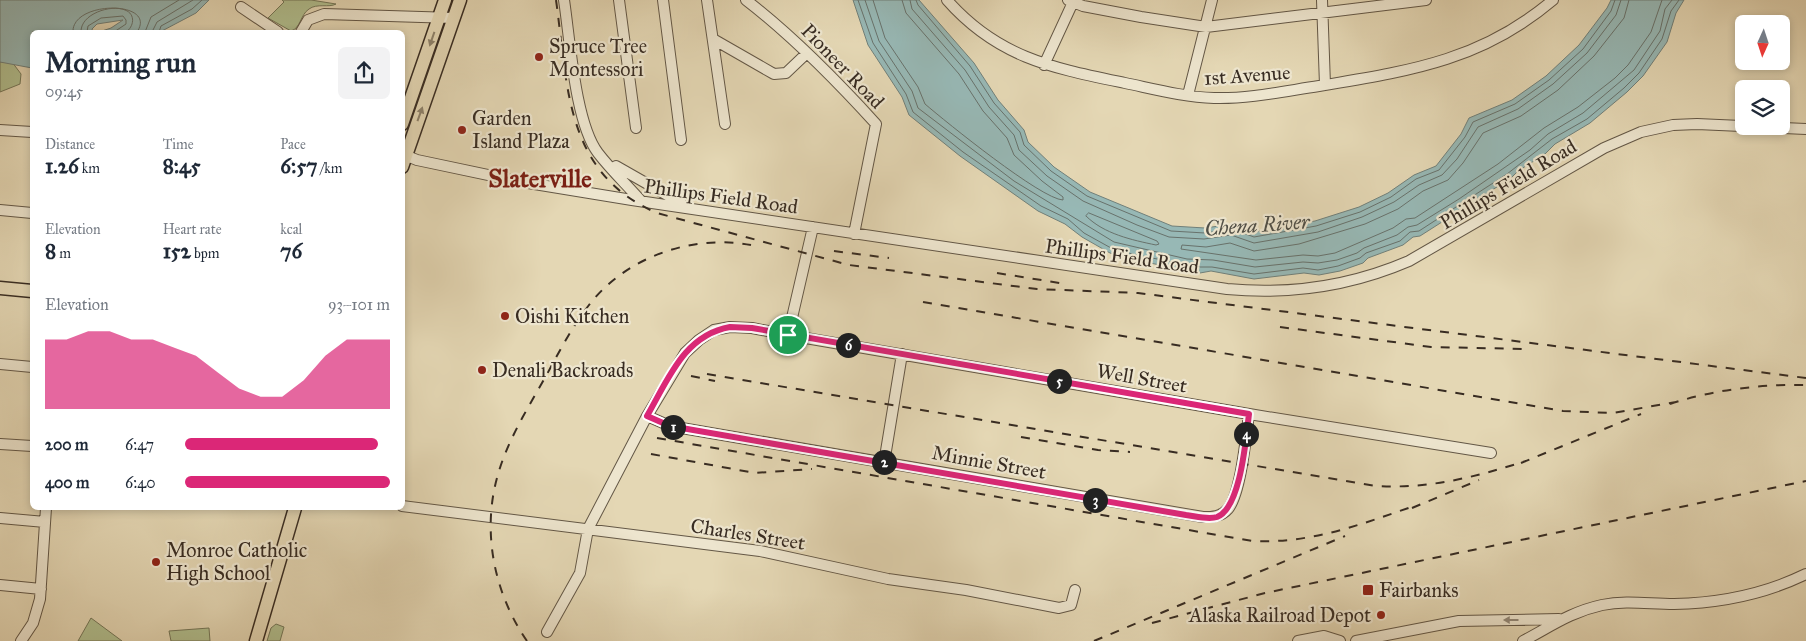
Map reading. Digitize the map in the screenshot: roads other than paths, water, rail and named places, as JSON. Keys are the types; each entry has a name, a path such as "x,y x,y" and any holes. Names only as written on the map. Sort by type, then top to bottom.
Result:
{"main road":[{"path":"405,115 446,0"},
{"path":"405,156 460,0"},
{"path":"0,288 30,291"},
{"path":"256,641 294,510"}],"street":[{"path":"564,0 581,113 587,132 597,152 641,201"},
{"path":"619,0 636,128"},
{"path":"663,0 682,140"},
{"path":"706,0 725,124"},
{"name":"Pioneer Road","path":"746,0 773,20 837,81 876,124 854,234"},
{"name":"1st Avenue","path":"947,0 986,35 1004,47 1044,65 1188,95 1214,98 1258,96 1393,73 1449,60 1502,36 1526,22 1553,0"},
{"path":"1188,95 1212,0"},
{"path":"1322,0 1325,84"},
{"path":"1044,65 1071,1 1141,17 1206,27 1426,0"},
{"path":"241,7 275,30"},
{"path":"302,30 308,20 324,14 454,18"},
{"path":"712,39 774,74 786,73 807,53"},
{"name":"Phillips Field Road","path":"405,159 516,181 641,201 854,234 1257,292 1302,290 1355,280 1409,261 1604,148 1641,132 1674,125 1697,124 1806,129"},
{"path":"0,130 30,132"},
{"path":"597,152 632,176 672,199 695,209"},
{"path":"0,210 30,213"},
{"path":"788,335 813,227"},
{"name":"Well Street","path":"547,632 580,573 588,528 647,416 684,353 714,330 745,328 1249,414 1491,453"},
{"path":"884,462 902,354"},
{"path":"0,364 30,367"},
{"name":"Minnie Street","path":"647,416 670,426 1186,515 1217,516 1227,509 1234,496 1249,414"},
{"path":"0,444 30,446"},
{"name":"Charles Street","path":"405,506 760,551 888,579 966,590 1059,608 1071,605 1075,590"},
{"path":"22,641 33,623 41,589 46,510"},
{"path":"0,518 46,522"},
{"path":"1522,641 1560,619 1614,603 1694,603 1730,598 1766,590 1806,574"},
{"path":"0,585 41,589"},
{"path":"1356,641 1459,621 1560,619"},
{"path":"1298,641 1324,636 1340,641"}],"water":[{"path":"0,0 209,0 196,13 164,30 105,30 123,20 97,24 92,30 30,30 30,68 0,62"},
{"path":"853,0 919,0 974,63 998,100 1024,130 1028,142 1054,167 1090,192 1172,226 1205,228 1233,224 1254,232 1315,221 1359,207 1388,193 1414,175 1436,166 1461,134 1469,118 1512,100 1546,76 1579,45 1611,0 1684,0 1676,13 1667,42 1643,76 1590,123 1555,144 1545,154 1518,171 1511,178 1420,236 1413,237 1403,245 1368,258 1363,263 1340,271 1319,275 1304,273 1254,279 1211,271 1200,273 1110,253 1082,237 1065,224 1038,211 960,156 909,115 902,97 868,45"}],"railway":[{"path":"556,0 569,94 576,123 587,150 604,175 626,196 657,213 849,265 1037,289 1138,293 1806,378"},
{"path":"527,641 515,622 506,602 498,581 493,559 491,515 494,493 508,446 571,331 589,305 604,288 641,262 684,246 729,242 751,245"},
{"path":"834,251 889,258"},
{"path":"997,273 1066,284"},
{"path":"923,302 1563,411 1613,413 1676,402"},
{"path":"1280,327 1431,347 1526,349"},
{"path":"707,374 1376,486 1434,484 1489,472 1526,461"},
{"path":"691,376 715,381"},
{"path":"1670,404 1703,395 1737,389 1806,385"},
{"path":"1521,463 1641,414"},
{"path":"1021,437 1098,450 1130,452"},
{"path":"657,438 1252,541 1274,541 1316,536 1356,526 1417,505"},
{"path":"651,454 755,473 812,469"},
{"path":"1412,508 1479,480"},
{"path":"1152,623 1265,593 1806,481"},
{"path":"1094,641 1345,536"}],"place":[{"name":"Spruce Tree Montessori","path":"539,57"},
{"name":"Garden Island Plaza","path":"462,130"},
{"name":"Oishi Kitchen","path":"505,316"},
{"name":"Denali Backroads","path":"482,370"},
{"name":"Monroe Catholic High School","path":"156,562"},
{"name":"Fairbanks","path":"1368,590"},
{"name":"Alaska Railroad Depot","path":"1381,615"}],"district":[{"name":"Slaterville","path":"540,178"}],"water label":[{"name":"Chena River","path":"1257,225"}]}
